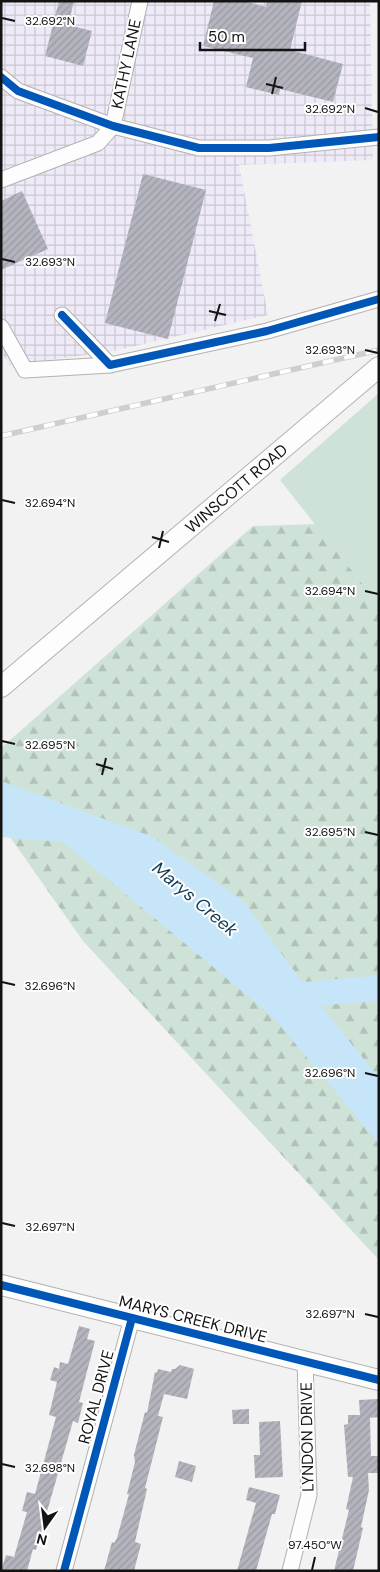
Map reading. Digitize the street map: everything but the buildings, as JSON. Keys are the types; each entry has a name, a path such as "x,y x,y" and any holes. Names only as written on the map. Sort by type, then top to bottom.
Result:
{"main road":[{"name":"WINSCOTT ROAD","path":"1,687 379,367"},
{"name":"MARYS CREEK DRIVE","path":"1,1286 379,1380"}],"street":[{"name":"KATHY LANE","path":"113,126 140,1"},
{"path":"1,77 18,91 113,126 198,148 269,148 379,137"},
{"path":"1,180 98,142 113,126"},
{"path":"1,327 25,370 110,365 267,331 379,299"},
{"path":"62,316 110,365"},
{"name":"ROYAL DRIVE","path":"64,1571 132,1318"},
{"name":"LYNDON DRIVE","path":"290,1571 309,1495 305,1361"}],"shaded area":[{"path":"1,1 370,1 373,160 239,165 268,315 109,352 9,365 1,351"}],"green space":[{"path":"379,393 379,605 280,480"},
{"path":"316,524 379,593 379,1260 83,941 1,824 1,748 253,526"}],"water":[{"name":"Marys Creek","path":"1,781 153,837 243,901 312,995 379,1078 379,1144 273,1017 63,842 1,837"}],"waterway":[{"path":"287,996 379,988"}],"railway":[{"path":"1,436 379,350"}],"cycle path":[{"path":"1,77 18,91 113,126 199,148 269,148 379,137"},
{"path":"62,315 110,365 267,331 379,299"},
{"path":"1,1285 379,1380"},
{"path":"64,1571 132,1318"}]}
